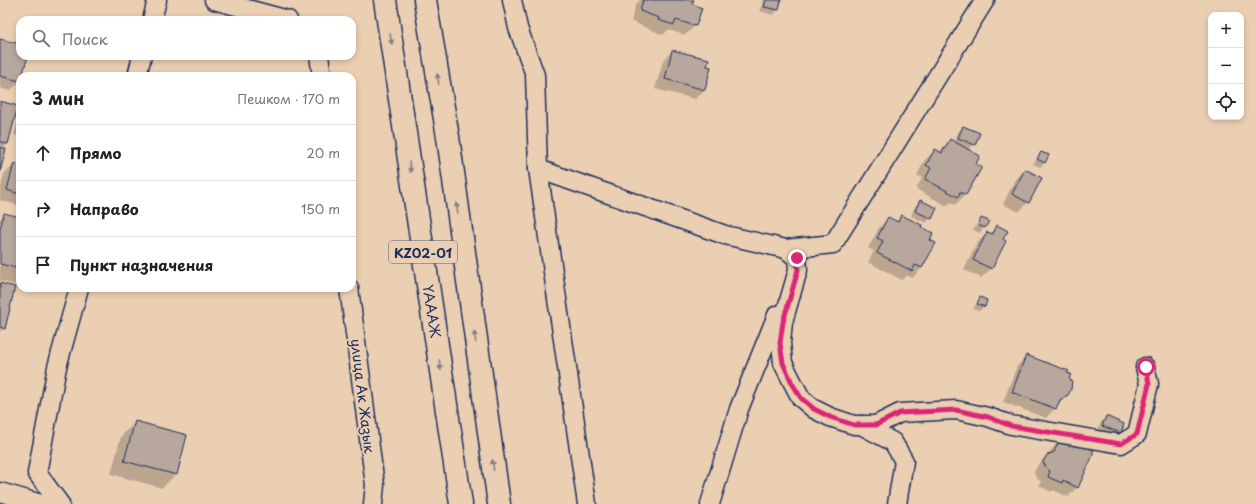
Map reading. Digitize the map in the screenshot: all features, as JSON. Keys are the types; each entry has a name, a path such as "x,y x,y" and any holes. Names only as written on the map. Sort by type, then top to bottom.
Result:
{"highway":[{"name":"ҮАААЖ","path":"385,0 461,504"},
{"name":"KZ02-01","path":"425,0 448,137 499,504"}],"street":[{"path":"153,16 157,0"},
{"path":"214,0 273,16"},
{"path":"512,0 518,28 535,75 538,169 587,504"},
{"path":"538,169 726,235 786,249 834,244 985,0"},
{"path":"138,72 141,60"},
{"path":"320,60 321,72"},
{"path":"786,249 797,258 798,270 783,322 780,343 783,363 801,398 814,409 830,417 854,425 876,425 900,413 956,410 988,417 1011,426 1121,444 1137,434 1149,384 1146,367"},
{"path":"60,504 37,473 58,367 78,292"},
{"name":"улица Ак Жазык","path":"350,292 375,485 373,504"},
{"path":"710,504 739,409 777,316 792,295"},
{"path":"862,425 893,442 904,461 897,504"},
{"path":"0,492 41,504"}],"building":[{"path":"643,0 694,0 692,4 702,8 696,26 676,20 674,25 658,20 659,18 640,11"},
{"path":"766,0 781,0 779,10 764,7"},
{"path":"0,39 16,43 16,60 27,60 23,72 16,72 16,80 0,76"},
{"path":"672,50 709,59 707,66 711,67 705,90 665,79"},
{"path":"0,101 16,105 16,114 8,144 0,142"},
{"path":"963,126 980,133 975,145 958,138"},
{"path":"950,139 980,156 976,164 982,167 966,195 960,192 958,197 925,179 931,168 926,165 935,149 942,153"},
{"path":"0,147 6,149 0,172"},
{"path":"1041,152 1049,155 1045,163 1037,159"},
{"path":"14,163 16,164 16,193 7,190"},
{"path":"1025,169 1042,178 1029,203 1012,194"},
{"path":"920,200 937,208 932,219 915,211"},
{"path":"4,213 16,216 16,268 0,264 0,229"},
{"path":"901,215 922,225 921,227 933,233 930,240 936,243 922,268 915,265 912,271 877,253 883,241 877,238 888,217 898,222"},
{"path":"981,218 989,221 985,228 978,225"},
{"path":"997,225 1008,231 1003,239 1006,241 992,269 973,260 987,232 993,234"},
{"path":"0,283 15,287 5,329 0,327"},
{"path":"980,297 987,300 985,307 977,304"},
{"path":"1026,355 1069,371 1067,373 1071,374 1069,379 1072,381 1071,389 1068,395 1060,400 1056,409 1012,392"},
{"path":"1106,416 1124,424 1121,433 1102,426"},
{"path":"135,421 187,435 177,475 124,461"},
{"path":"1060,439 1076,446 1080,444 1093,449 1093,455 1078,488 1063,480 1062,483 1048,477 1050,471 1043,462 1047,455 1054,452"}],"route":[{"path":"797,258 798,270 783,322 780,343 783,363 801,398 814,409 830,417 854,425 876,425 900,413 956,410 988,417 1011,426 1069,434 1121,444 1137,434 1149,384 1146,367"}]}
